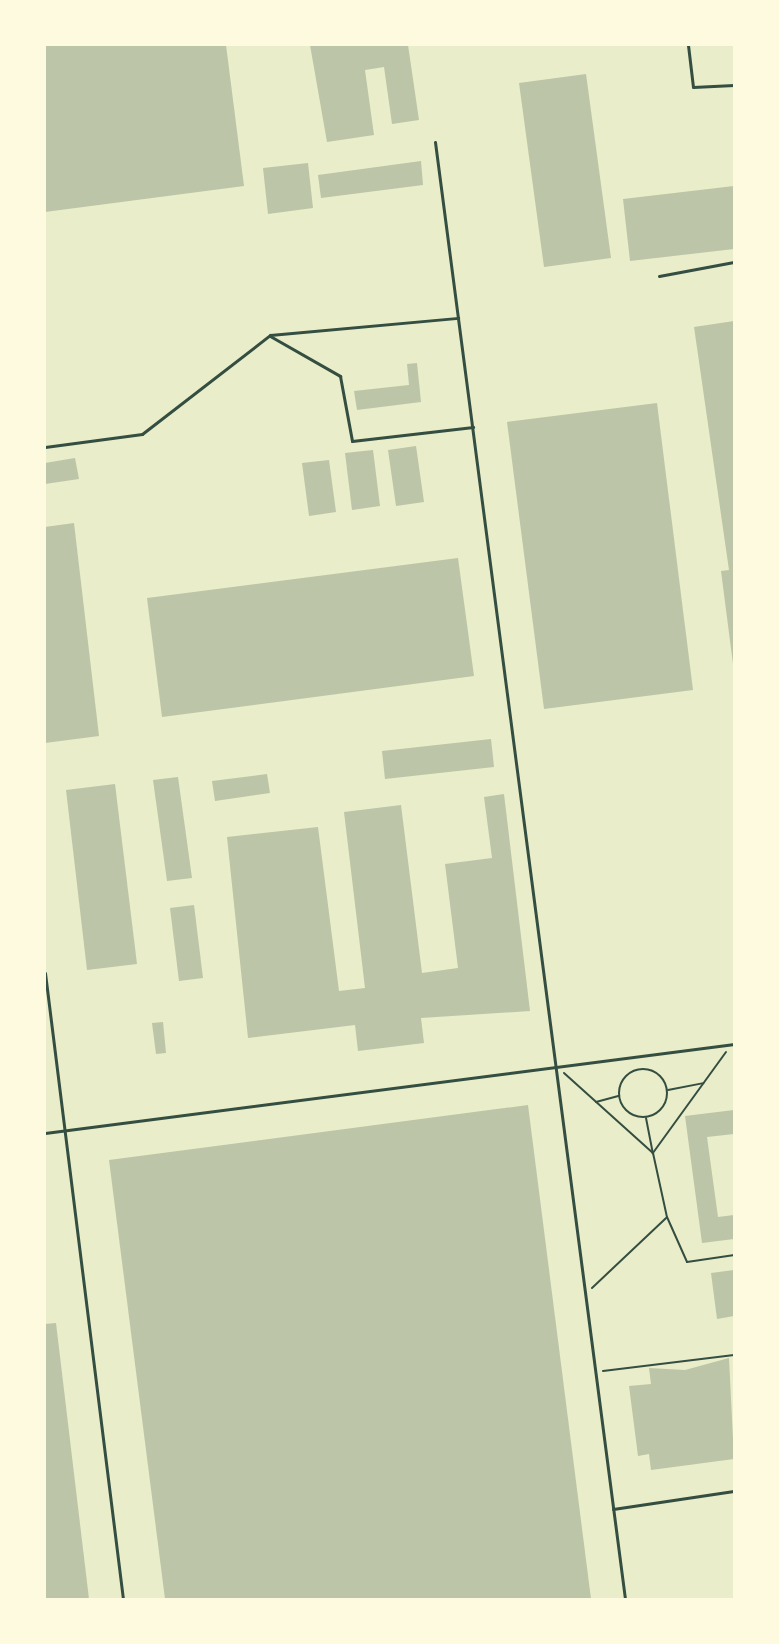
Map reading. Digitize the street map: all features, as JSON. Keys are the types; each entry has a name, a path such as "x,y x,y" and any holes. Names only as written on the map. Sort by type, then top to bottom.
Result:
{"lane":[{"path":"688,45 693,87 734,85"},
{"path":"435,142 625,1599"},
{"path":"659,276 734,262"},
{"path":"45,447 142,434 270,335 458,318"},
{"path":"270,335 340,376 352,441 472,427"},
{"path":"45,973 123,1599"},
{"path":"45,1133 732,1044"},
{"path":"613,1509 734,1491"}],"path":[{"path":"653,1153 732,1044"},
{"path":"557,1066 653,1153"},
{"path":"640,1069 658,1074 668,1090 665,1105 646,1118 631,1115 619,1096 624,1079 640,1069"},
{"path":"668,1090 703,1083"},
{"path":"596,1102 619,1096"},
{"path":"646,1118 667,1217 687,1262 734,1256"},
{"path":"586,1294 667,1217"},
{"path":"596,1372 734,1355"}],"building":[{"path":"45,45 226,45 244,186 45,212"},
{"path":"310,45 408,45 419,120 392,124 384,67 365,70 374,135 327,142"},
{"path":"586,74 611,258 544,267 519,83"},
{"path":"421,161 423,185 321,198 318,175"},
{"path":"308,163 313,208 268,214 263,168"},
{"path":"734,186 734,249 630,261 623,199"},
{"path":"734,321 733,664 721,571 729,570 694,327"},
{"path":"417,363 421,402 357,410 354,391 409,385 407,364"},
{"path":"657,403 693,690 544,709 507,422"},
{"path":"416,446 424,502 396,506 388,450"},
{"path":"373,450 380,506 352,510 345,453"},
{"path":"75,458 79,479 45,484 45,463"},
{"path":"329,460 336,512 309,516 302,463"},
{"path":"74,523 99,736 45,743 45,527"},
{"path":"458,558 474,676 162,717 147,598"},
{"path":"491,739 494,767 385,779 382,751"},
{"path":"267,774 270,793 215,801 212,781"},
{"path":"178,777 192,878 167,881 153,780"},
{"path":"115,784 137,964 87,970 66,790"},
{"path":"504,794 530,1011 421,1018 424,1043 358,1051 355,1025 248,1038 227,837 318,827 339,991 365,988 344,812 401,805 422,973 458,968 445,864 492,858 484,797"},
{"path":"194,905 203,978 179,981 170,908"},
{"path":"163,1022 166,1053 156,1054 152,1023"},
{"path":"528,1105 591,1599 165,1599 109,1160"},
{"path":"734,1110 734,1134 707,1137 718,1217 734,1215 734,1239 702,1243 685,1116"},
{"path":"734,1270 734,1316 717,1319 711,1273"},
{"path":"56,1323 89,1599 45,1599 45,1324"},
{"path":"729,1358 734,1459 651,1470 649,1454 638,1456 629,1386 651,1384 649,1368 685,1370"}]}
